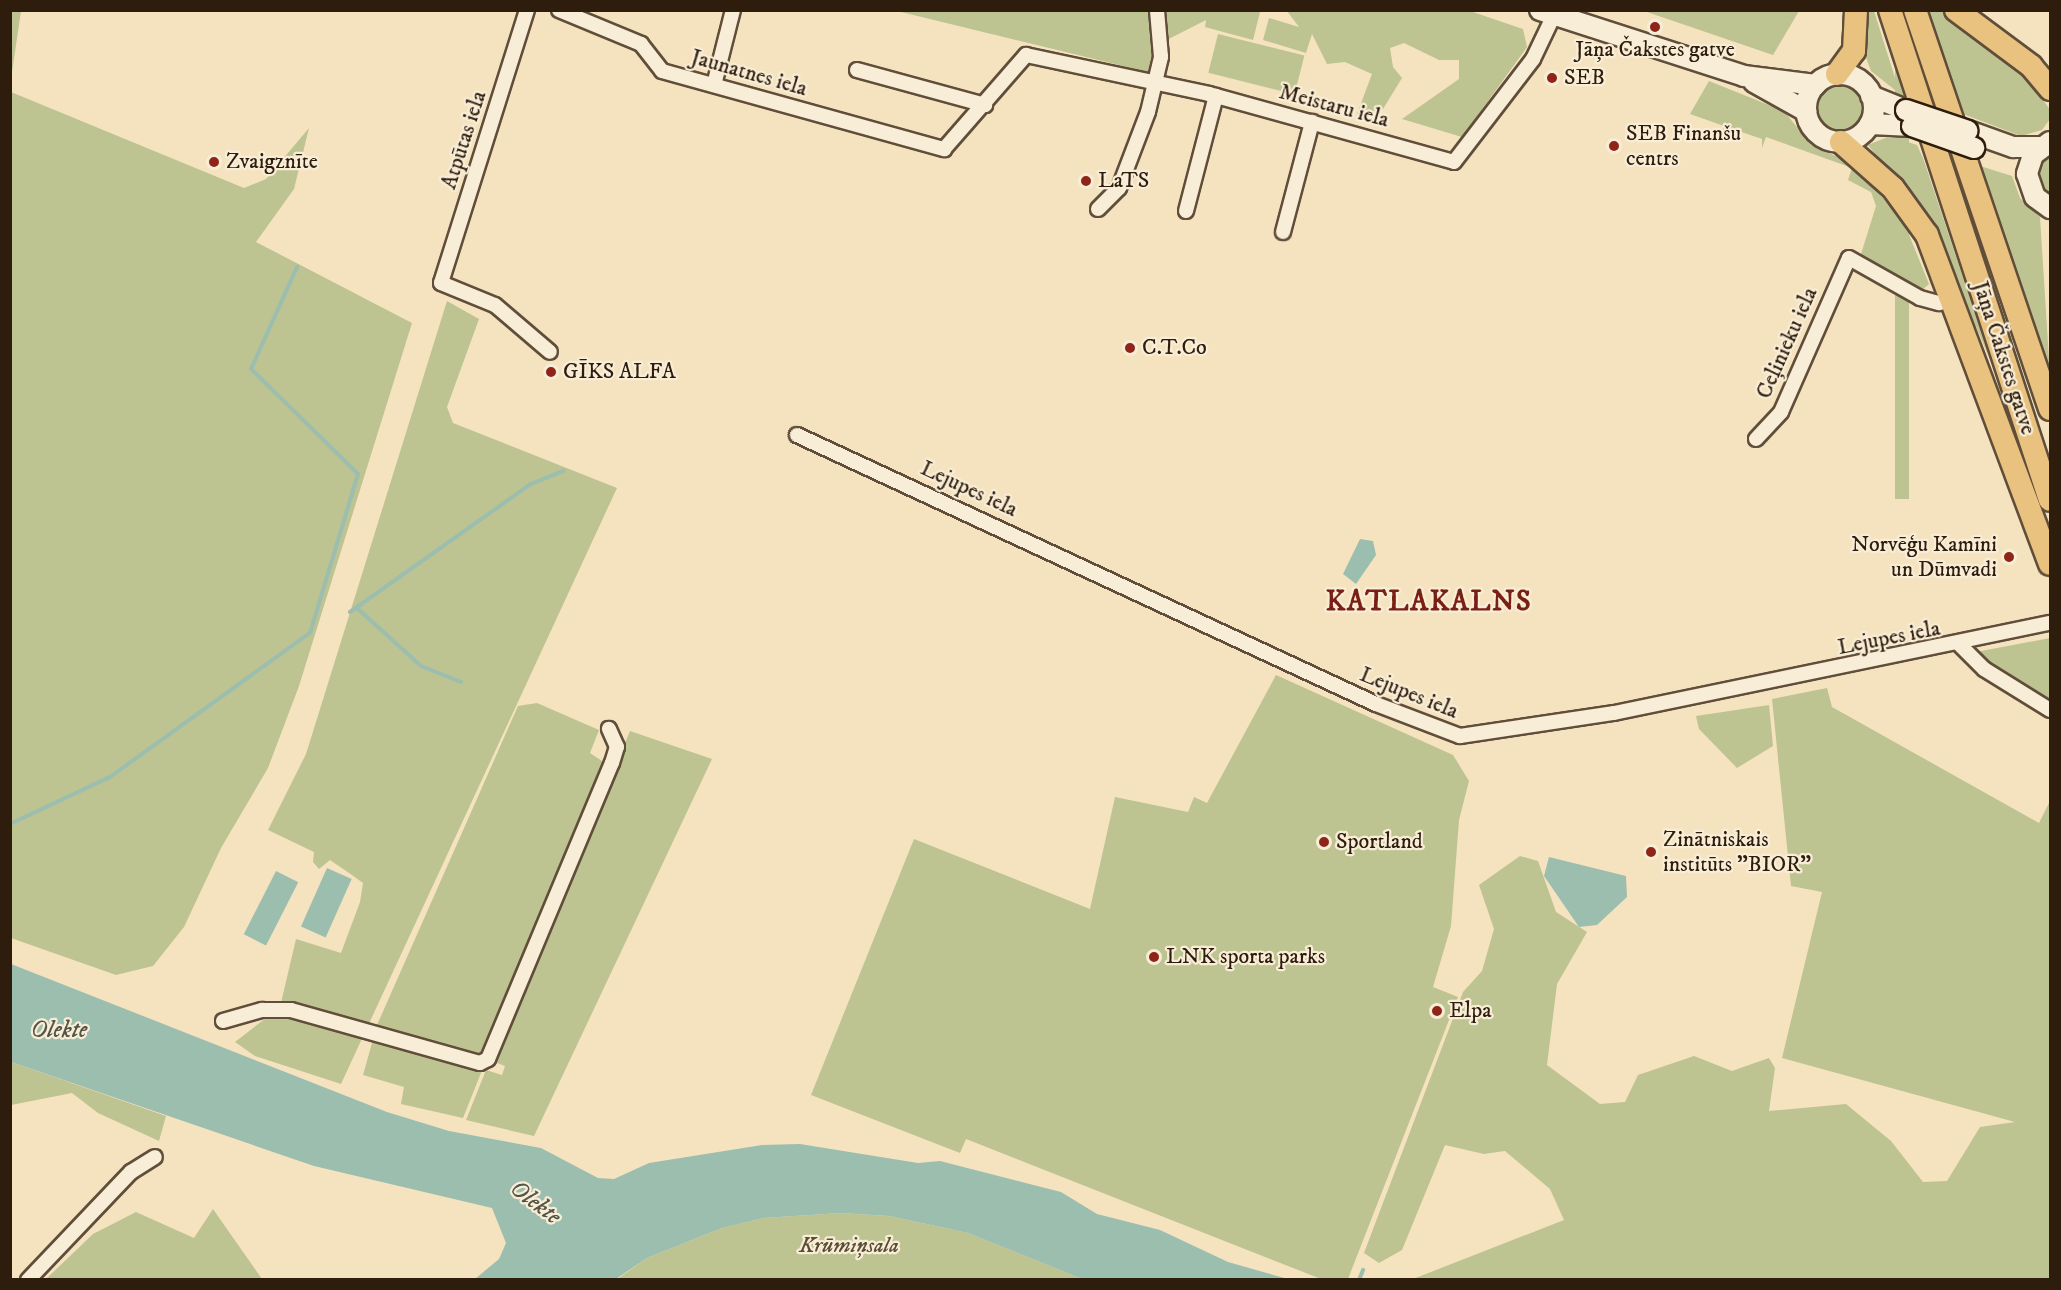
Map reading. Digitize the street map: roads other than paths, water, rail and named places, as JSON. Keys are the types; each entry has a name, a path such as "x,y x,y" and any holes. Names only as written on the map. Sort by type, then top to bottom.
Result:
{"highway":[{"path":"1836,74 1854,51 1856,10"},
{"name":"Jāņa Čakstes gatve","path":"1890,10 2050,500"},
{"name":"Jāņa Čakstes gatve","path":"1915,10 2050,409"},
{"path":"1956,10 2031,66 2050,89"},
{"path":"1841,142 1910,208 1953,297 2050,564"}],"main road":[{"path":"1547,13 1744,76 1815,85 1836,74 1861,82 1871,96 1909,118 1971,140 2012,161 2026,174 2035,197 2050,208"},
{"path":"1744,76 1806,111 1820,136 1841,142 1870,124 1909,118"},
{"path":"1806,111 1815,85"},
{"path":"1870,124 1871,96"},
{"path":"1971,140 2013,147 2045,145"},
{"path":"2026,174 2045,145"}],"street":[{"name":"Atpūtas iela","path":"527,10 441,283 495,305 550,352"},
{"name":"Jaunatnes iela","path":"559,10 641,44 662,71 944,149 985,105"},
{"path":"714,85 734,10"},
{"path":"1098,209 1119,188 1156,81 1161,57 1157,10"},
{"name":"Meistaru iela","path":"985,105 1026,56 1156,81 1454,162 1533,59 1547,13"},
{"path":"858,70 985,105"},
{"path":"1186,211 1216,96"},
{"path":"1283,232 1312,122"},
{"name":"Ceļinieku iela","path":"1756,440 1781,412 1849,258 1920,298 1939,303 1953,297"},
{"name":"Lejupes iela","path":"796,435 1376,704 1460,736 1524,730 1960,645 2050,623"},
{"path":"1960,645 1984,669 2050,710"},
{"path":"223,1021 262,1010 291,1010 480,1063 488,1059 612,763 617,747 609,729"},
{"path":"28,1280 131,1172 155,1157"}],"water":[{"path":"1360,539 1373,541 1376,555 1356,584 1343,574"},
{"path":"1549,857 1626,876 1627,897 1597,925 1579,927 1544,876"},
{"path":"327,868 352,879 326,937 301,926"},
{"path":"276,871 298,882 266,946 244,934"},
{"name":"Olekte","path":"11,964 387,1112 449,1131 541,1148 598,1178 614,1179 649,1163 762,1145 800,1144 918,1163 940,1161 1061,1192 1097,1214 1160,1230 1228,1262 1288,1279 1082,1279 968,1233 889,1216 840,1213 764,1218 722,1228 647,1258 616,1279 475,1279 499,1259 506,1243 492,1208 314,1166 11,1062"}],"waterway":[{"path":"10,824 110,777 310,633 358,474 251,369 297,267"},
{"path":"350,612 531,484 563,471"},
{"path":"357,608 421,666 461,682"},
{"path":"1359,1280 1363,1270"}],"place":[{"name":"Jāņa Čakstes gatve","path":"1655,27"},
{"name":"SEB","path":"1552,78"},
{"name":"SEB Finanšu centrs","path":"1614,146"},
{"name":"Zvaigznīte","path":"214,162"},
{"name":"LaTS","path":"1086,181"},
{"name":"C.T.Co","path":"1130,348"},
{"name":"GĪKS ALFA","path":"551,372"},
{"name":"Norvēģu Kamīni un Dūmvadi","path":"2009,557"},
{"name":"Sportland","path":"1324,842"},
{"name":"Zinātniskais institūts \"BIOR\"","path":"1651,852"},
{"name":"LNK sporta parks","path":"1154,957"},
{"name":"Elpa","path":"1437,1011"}],"district":[{"name":"KATLAKALNS","path":"1429,602"}],"park label":[{"name":"Krūmiņsala","path":"849,1246"}]}
